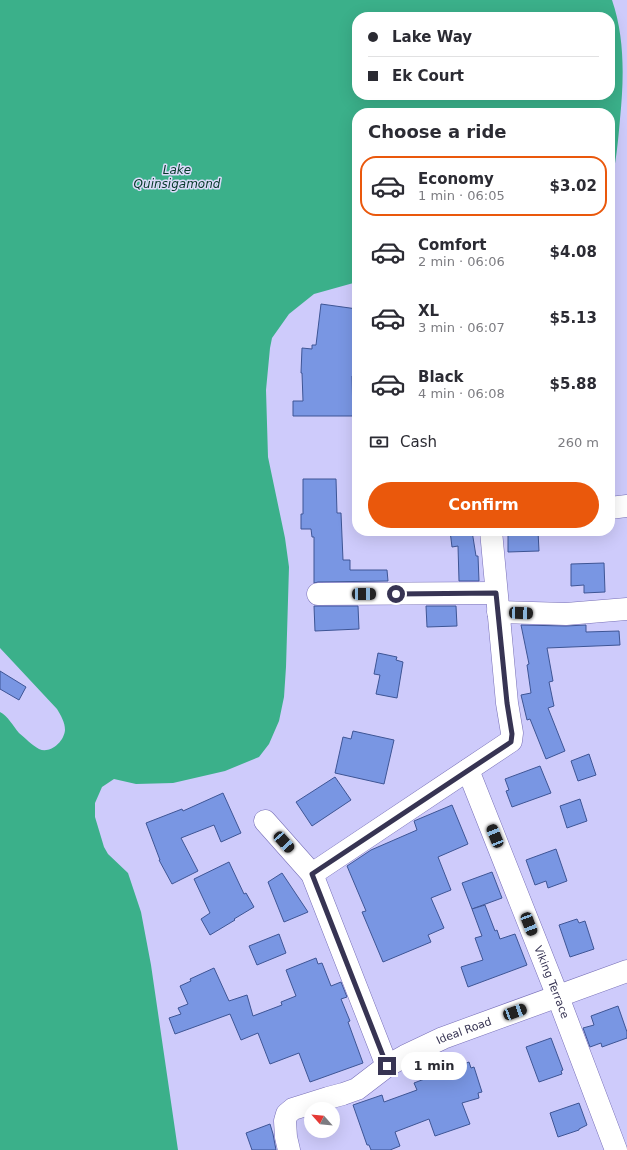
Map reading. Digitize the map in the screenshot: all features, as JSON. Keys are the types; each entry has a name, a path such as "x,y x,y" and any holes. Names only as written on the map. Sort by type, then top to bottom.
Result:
{"street":[{"path":"615,507 627,506"},
{"path":"312,874 511,742 512,734 507,703 491,536"},
{"path":"318,594 497,602 566,614 627,609"},
{"name":"Viking Terrace","path":"468,770 558,997 616,1150"},
{"path":"265,821 312,874 387,1066"},
{"name":"Ideal Road","path":"289,1150 285,1121 287,1114 293,1108 358,1089 387,1066 442,1038 627,971"}],"water":[{"name":"Lake Quinsigamond","path":"0,0 612,0 616,14 619,29 623,74 618,145 615,164 615,108 352,108 352,283 314,294 289,314 272,338 270,348 266,390 268,457 285,538 289,567 286,667 284,697 279,721 269,744 259,757 225,771 173,783 136,784 114,779 102,787 95,803 95,817 104,847 108,854 128,873 141,912 151,965 178,1150 0,1150 0,712 31,744 39,749 48,750 59,743 65,730 64,722 57,709 0,648"}],"building":[{"path":"321,304 352,308 352,416 293,416 293,401 303,401 301,373 302,348 312,349 312,345 316,345"},
{"path":"303,479 336,479 337,513 341,513 343,560 350,560 350,570 387,570 388,581 314,583 314,537 312,537 311,529 301,529 301,514 303,514"},
{"path":"451,536 473,536 476,556 478,556 479,581 459,581 458,546 452,547"},
{"path":"508,536 538,536 539,551 508,552"},
{"path":"604,563 605,592 584,593 584,585 571,586 571,564"},
{"path":"314,606 358,606 359,629 315,631"},
{"path":"426,606 456,606 457,626 427,627"},
{"path":"521,625 586,625 586,632 619,631 620,645 547,648 553,681 549,682 554,706 548,708 565,751 546,759 530,719 527,720 521,695 531,693 527,665 529,664"},
{"path":"378,653 397,657 396,660 403,662 397,698 376,694 380,675 374,674"},
{"path":"0,671 26,687 19,700 0,689"},
{"path":"353,731 394,740 384,784 335,773 343,737 351,739"},
{"path":"589,754 596,775 578,781 571,761"},
{"path":"540,766 551,793 512,807 506,791 509,790 505,779"},
{"path":"335,777 351,800 312,826 296,802"},
{"path":"223,793 241,833 221,842 214,825 181,838 198,871 172,884 159,860 146,823 182,809 183,811"},
{"path":"580,799 587,821 567,828 560,806"},
{"path":"452,805 468,844 438,857 451,890 431,898 444,928 428,935 431,942 383,962 362,912 366,911 347,866 371,850 417,830 414,821"},
{"path":"556,849 567,881 548,888 546,881 535,885 526,860"},
{"path":"229,862 244,894 246,893 254,907 210,935 201,919 210,913 194,879"},
{"path":"492,872 502,898 472,909 462,883"},
{"path":"282,873 308,912 284,922 268,882"},
{"path":"485,905 495,931 497,930 500,939 515,934 527,965 468,987 461,967 483,960 475,938 482,936 472,909"},
{"path":"577,919 579,923 585,921 594,949 570,957 559,925"},
{"path":"279,934 286,953 257,965 249,946"},
{"path":"316,958 318,964 322,963 331,986 341,982 347,997 341,999 350,1021 348,1022 363,1063 310,1082 299,1053 270,1064 258,1033 241,1040 230,1014 175,1034 169,1018 181,1014 178,1008 188,1004 180,986 191,981 190,979 214,968 229,1001 247,995 253,1016 282,1005 281,1002 296,996 286,970"},
{"path":"618,1006 627,1032 627,1038 602,1047 601,1043 590,1047 583,1028 594,1025 591,1016"},
{"path":"551,1038 563,1070 561,1071 562,1074 539,1082 526,1047"},
{"path":"469,1062 471,1068 474,1067 482,1092 478,1093 479,1098 462,1103 470,1124 435,1136 429,1119 395,1132 400,1146 390,1150 371,1150 369,1145 367,1145 353,1105 382,1095 384,1102 417,1090 414,1083"},
{"path":"579,1103 587,1125 579,1130 558,1137 550,1113"},
{"path":"270,1124 276,1150 252,1150 246,1133"}],"route":[{"path":"387,1066 312,874 511,742 512,734 507,703 496,593 396,594"}]}
